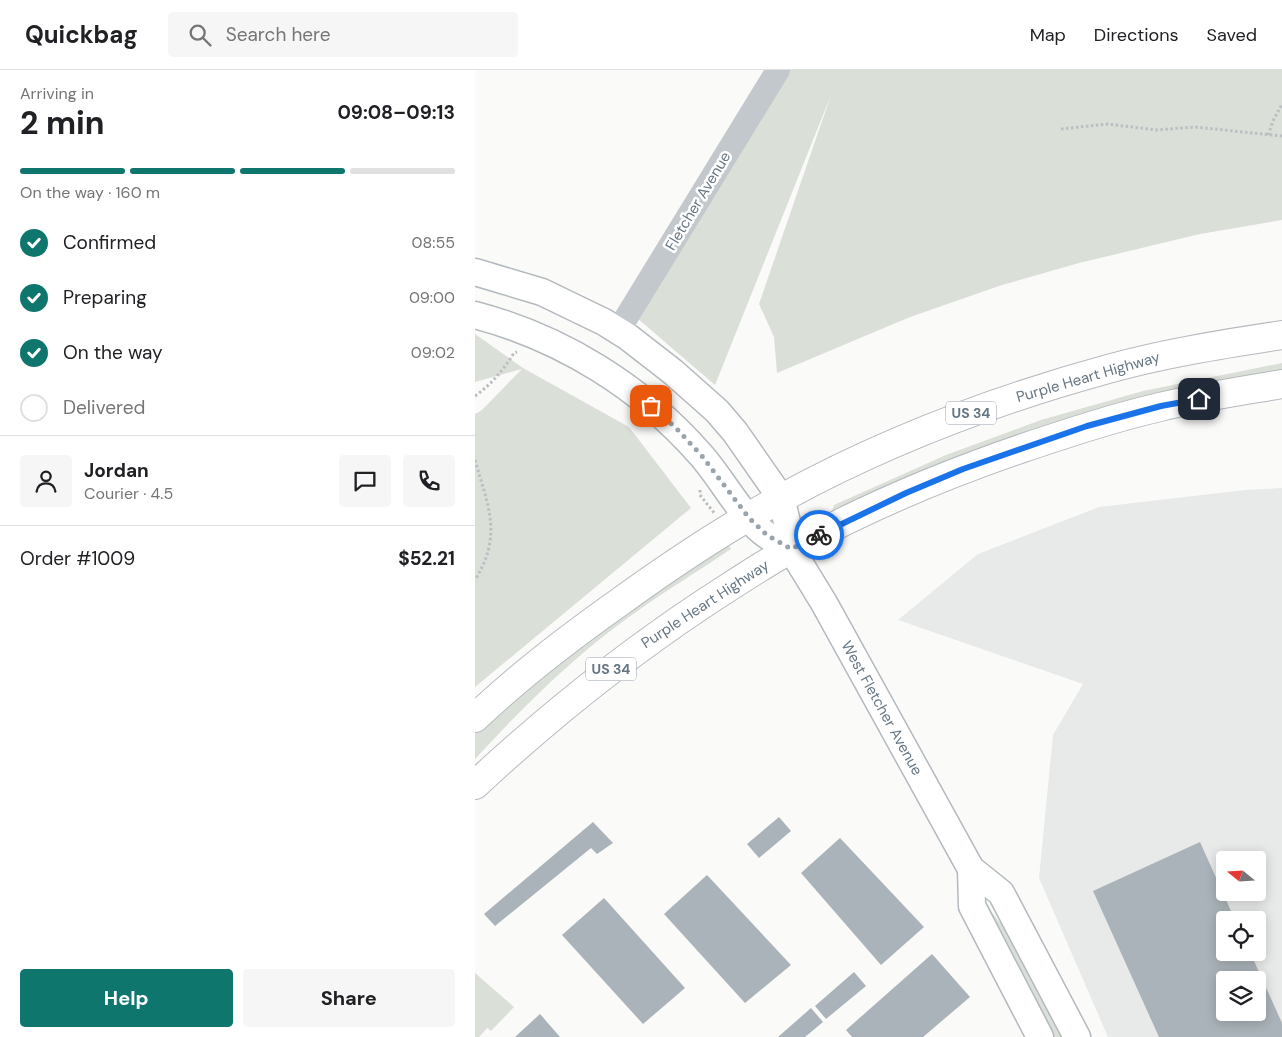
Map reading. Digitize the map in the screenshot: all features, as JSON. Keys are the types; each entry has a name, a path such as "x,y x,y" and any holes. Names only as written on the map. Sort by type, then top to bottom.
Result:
{"main road":[{"name":"West Fletcher Avenue","path":"475,272 542,292 572,305 618,331 673,372 717,411 735,432 781,498 791,549 824,604 971,869 1001,893 1077,1037"},
{"path":"475,291 542,292"},
{"name":"West Fletcher Avenue","path":"475,315 527,332 561,347 595,366 651,406 676,428 702,456 749,518 767,535 791,549"},
{"name":"Purple Heart Highway","path":"475,718 542,660 601,615 673,564 781,498 904,440 963,415 1045,388 1109,369 1170,354 1282,335"},
{"name":"Purple Heart Highway","path":"475,785 553,716 632,653 733,584 791,549 880,505 963,469 1087,426 1161,406 1282,384"},
{"name":"West Fletcher Avenue","path":"971,869 972,906 1040,1037"}],"street":[{"name":"Fletcher Avenue","path":"618,331 778,70"}],"path":[{"path":"1268,135 1282,104"},
{"path":"1061,129 1107,124 1157,130 1195,127 1282,136"},
{"path":"475,396 491,383 514,353 522,351"},
{"path":"475,460 491,512 491,541 487,556 475,580"},
{"path":"696,484 700,495"}],"shaded area":[{"path":"790,70 1282,70 1282,220 1200,234 1079,263 1002,285 910,317 777,373 774,337 759,304 831,95 715,385 637,318"},
{"path":"475,334 523,368 629,427 691,508 475,687 475,414 482,410 522,369 475,382"},
{"path":"1282,363 1282,373 834,513 832,511 834,505 946,455 1041,420 1143,391"},
{"path":"1282,488 1282,1037 1108,1037 1039,878 1053,735 1083,684 898,620 978,554 1099,507 1245,490"},
{"path":"728,543 731,549 641,608 587,649 529,702 475,759 475,732 504,705 565,655 629,609"},
{"path":"984,905 988,905 1009,933 1065,1037 1048,1037"},
{"path":"475,973 514,1007 491,1031 487,1028 479,1037 475,1037"}],"building":[{"path":"779,817 791,831 759,858 747,844"},
{"path":"593,822 613,843 597,854 591,848 495,926 484,914"},
{"path":"840,838 924,927 881,965 801,873"},
{"path":"1200,842 1216,878 1216,901 1226,901 1231,911 1216,911 1216,961 1254,961 1259,971 1216,971 1216,1021 1266,1021 1266,988 1282,1023 1282,1037 1159,1037 1093,891"},
{"path":"707,875 791,965 745,1003 664,914"},
{"path":"604,898 685,988 643,1024 562,935"},
{"path":"932,954 970,997 923,1037 852,1037 846,1030"},
{"path":"854,972 866,986 826,1019 815,1006"},
{"path":"811,1008 823,1022 805,1037 778,1037"},
{"path":"540,1014 560,1037 515,1037"}],"way so far":[{"path":"651,406 676,428 702,456 749,518 767,535 791,549 819,535"}],"route":[{"path":"819,535 906,493 963,469 1087,426 1161,406 1199,399"}]}
